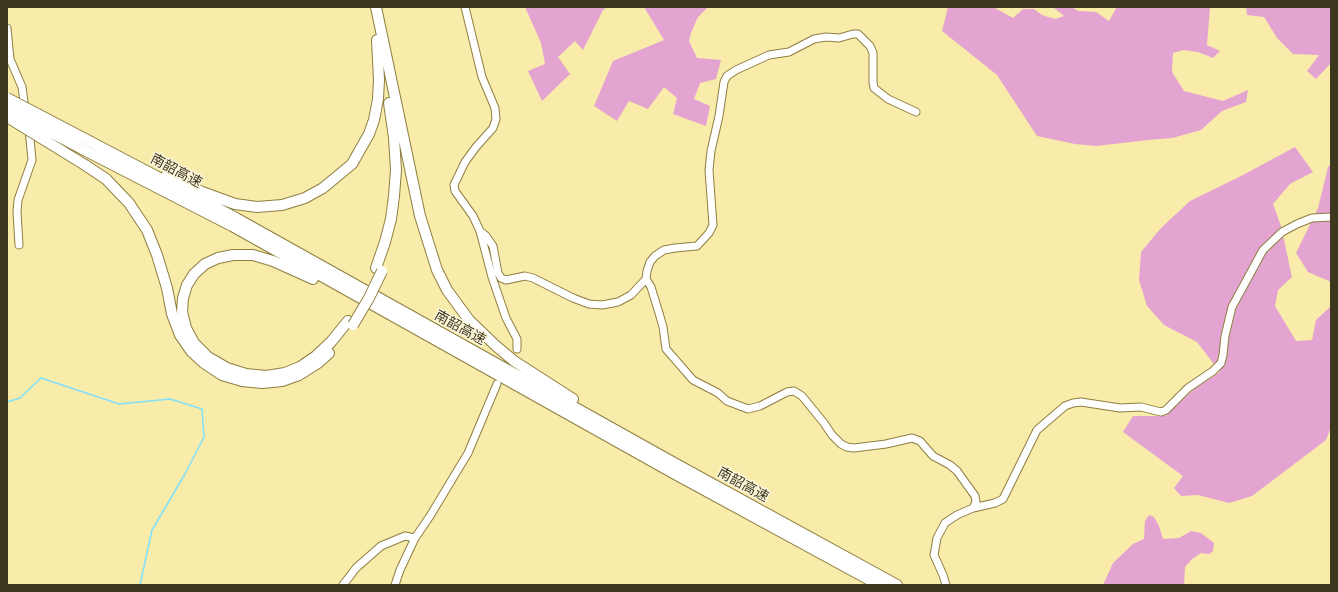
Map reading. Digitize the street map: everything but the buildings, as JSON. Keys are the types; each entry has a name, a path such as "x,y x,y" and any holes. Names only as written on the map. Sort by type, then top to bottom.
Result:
{"highway":[{"path":"371,7 391,116 396,170 391,219 379,270"},
{"path":"376,7 420,216 437,270 447,290 469,320 491,342 514,361 678,465"},
{"path":"7,98 66,122 90,143 142,162 202,192 235,204 257,207 282,205 305,198 337,178 352,164 369,134 374,120 378,99 379,62 376,30"},
{"name":"南韶高速","path":"7,110 90,143 236,218 678,465 897,585"},
{"path":"7,117 106,179 129,203 143,225 157,255 167,288 172,314 180,335 191,350 204,363 222,375 242,381 262,383 282,381 299,375 318,363 336,346 350,323 364,294 379,270 393,236 402,181 402,154 398,115"},
{"name":"南韶高速","path":"90,143 232,226 673,473 879,585"},
{"path":"350,323 316,356 300,367 285,373 266,376 246,374 227,368 208,357 194,343 186,328 182,312 183,298 187,285 194,274 206,264 218,258 234,255 253,255 273,261 301,273 425,339 474,361"}],"street":[{"path":"466,7 482,77 495,108 496,119 494,128 476,146 465,162 454,185 455,191 473,216 480,231 492,277 504,312 517,339 516,349"},
{"path":"7,28 10,59 22,87 31,143 32,160 18,200 17,212 19,245"},
{"path":"480,231 486,236 493,246 498,273 501,278 506,280 525,276 533,278 588,304 602,305 618,302 631,295 646,279 650,262 655,256 664,250 697,246 709,233 713,225 709,170 711,151 719,116 724,82 727,76 736,70 768,55 789,52 814,39 826,37 839,38 858,34 870,46 872,53 872,82 874,88 888,99 916,112"},
{"path":"946,585 934,555 937,538 945,523 973,508 995,503 1003,499 1037,430 1065,406 1072,403 1081,402 1120,408 1141,407 1161,412 1166,410 1188,388 1213,371 1221,363 1228,318 1232,306 1263,250 1282,232 1297,224 1312,218 1331,217"},
{"path":"646,279 651,287 660,313 666,349 690,376 700,384 718,393 727,401 748,409 760,406 794,390 802,396 840,444 847,448 886,444 912,438 920,441 933,456 958,471 975,496 976,502 973,508"},
{"path":"395,585 400,570 415,538 434,510 468,453 497,384"},
{"path":"344,585 356,568 381,546 404,536 415,538"}],"shaded area":[{"path":"525,7 607,7 603,10 583,50 575,41 558,57 570,74 542,101 528,71 545,64 541,43"},
{"path":"644,7 708,7 698,17 689,41 697,58 721,60 716,79 700,83 694,99 710,106 706,126 673,114 677,98 664,87 648,109 629,101 617,121 594,106 613,61 664,40"},
{"path":"948,7 993,7 1013,18 1023,9 1034,9 1042,15 1055,19 1064,16 1053,7 1072,7 1078,11 1096,12 1109,21 1117,7 1210,7 1207,45 1220,51 1213,58 1198,52 1183,50 1173,53 1172,72 1184,91 1223,101 1248,90 1246,102 1222,111 1201,130 1172,138 1096,146 1075,144 1037,136 997,75 942,31"},
{"path":"1246,7 1331,7 1331,63 1316,79 1307,71 1319,55 1293,54 1277,38 1264,17 1247,15"},
{"path":"1295,147 1313,172 1290,184 1273,204 1281,226 1292,277 1278,290 1275,306 1296,341 1312,340 1316,320 1331,306 1331,427 1326,440 1252,496 1229,503 1198,495 1181,496 1174,488 1183,476 1123,432 1133,416 1165,416 1194,389 1220,372 1197,342 1164,325 1147,306 1139,280 1141,252 1161,228 1190,201"},
{"path":"1331,164 1331,282 1308,272 1296,253 1318,208 1328,167"},
{"path":"1149,515 1154,517 1159,526 1163,539 1179,538 1191,531 1201,533 1214,543 1213,551 1209,554 1201,553 1192,559 1185,567 1184,585 1103,585 1113,563 1133,544 1144,539 1145,521"}],"waterway":[{"path":"7,402 20,398 41,378 119,404 170,399 202,409 204,437 185,474 152,530 140,585"}]}
